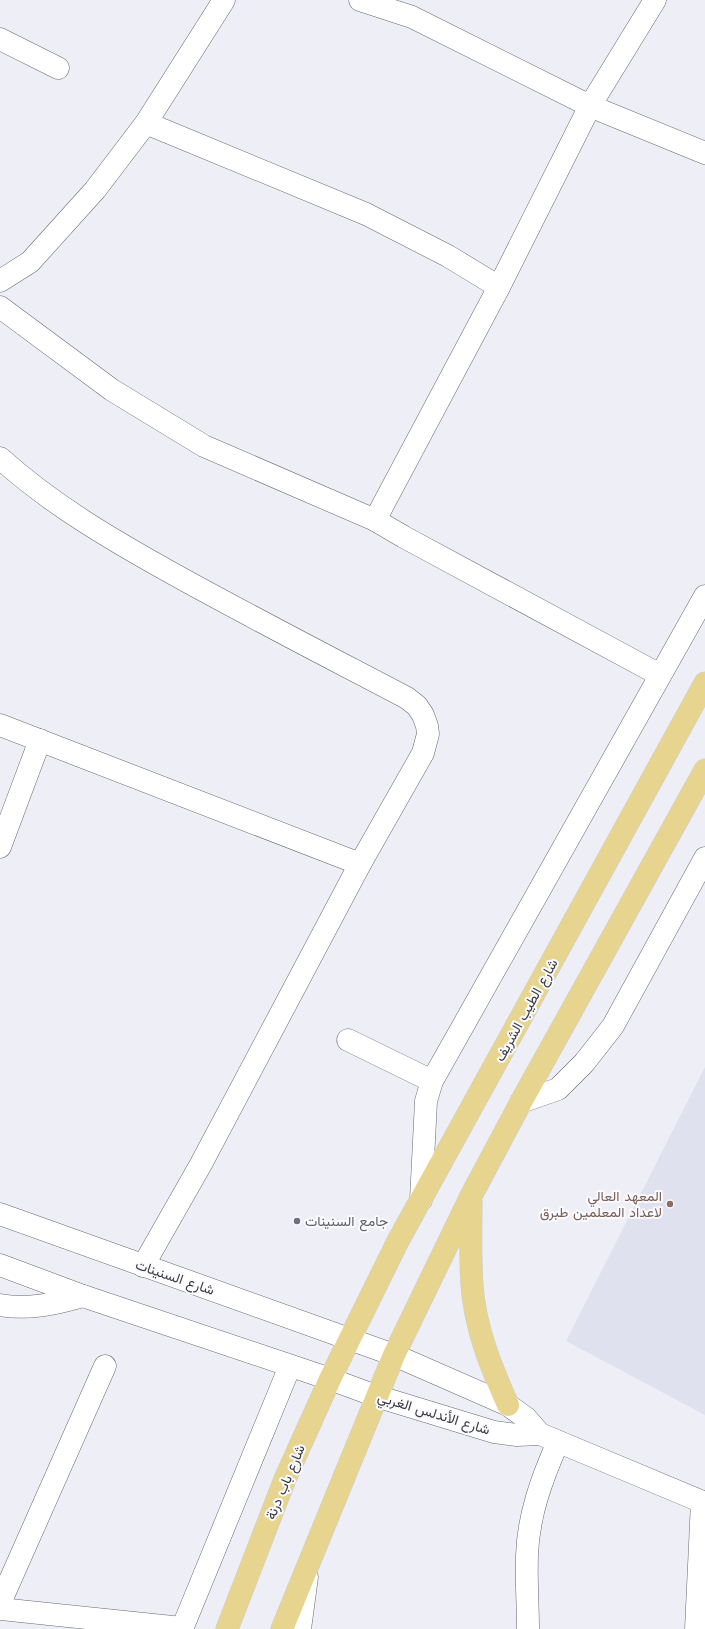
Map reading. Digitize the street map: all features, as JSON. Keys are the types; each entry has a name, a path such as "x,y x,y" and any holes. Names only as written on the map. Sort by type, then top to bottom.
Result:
{"main road":[{"name":"شارع الطيب الشريف","path":"350,1338 398,1241 705,683"},
{"path":"282,1629 376,1396 394,1355 471,1196 521,1102 705,770"},
{"path":"471,1196 472,1286 479,1328 491,1367 508,1405"},
{"name":"شارع باب درنة","path":"227,1629 285,1479 350,1338"}],"street":[{"path":"0,280 30,262 95,190 146,123 224,0"},
{"path":"360,0 412,17 590,106 705,153"},
{"path":"375,520 499,287 590,106 655,0"},
{"path":"0,39 58,68"},
{"path":"146,123 366,214 448,256 499,287"},
{"path":"0,307 112,390 204,446 375,520 660,675"},
{"path":"0,458 25,480 65,510 113,540 201,589 407,698 417,706 423,715 427,726 427,744 416,767 360,864 201,1164 143,1266"},
{"path":"421,1200 426,1101 432,1081 705,596"},
{"path":"0,725 360,864"},
{"path":"0,847 24,779 40,740"},
{"path":"521,1102 558,1089 584,1063 612,1026 705,858"},
{"path":"348,1040 432,1081"},
{"name":"شارع السنينات","path":"0,1214 143,1266 350,1338"},
{"path":"0,1265 83,1296 330,1379"},
{"path":"0,1305 26,1307 45,1306 83,1296"},
{"name":"شارع الأندلس الغربي","path":"350,1338 394,1355 508,1405 549,1438"},
{"path":"0,1603 105,1366"},
{"path":"0,1609 182,1628 290,1366"},
{"name":"شارع الأندلس الغربي","path":"330,1379 376,1396 494,1432 549,1438 659,1482 704,1502"},
{"path":"528,1629 527,1555 532,1512 543,1475 549,1438"},
{"path":"696,1629 704,1502"},
{"path":"300,1629 310,1557"}],"shaded area":[{"name":"المعهد العالي لاعداد المعلمين طبرق","path":"705,1067 705,1415 566,1341"}],"place":[{"name":"المعهد العالي لاعداد المعلمين طبرق","path":"670,1204"},
{"name":"جامع السنينات","path":"297,1221"}]}
